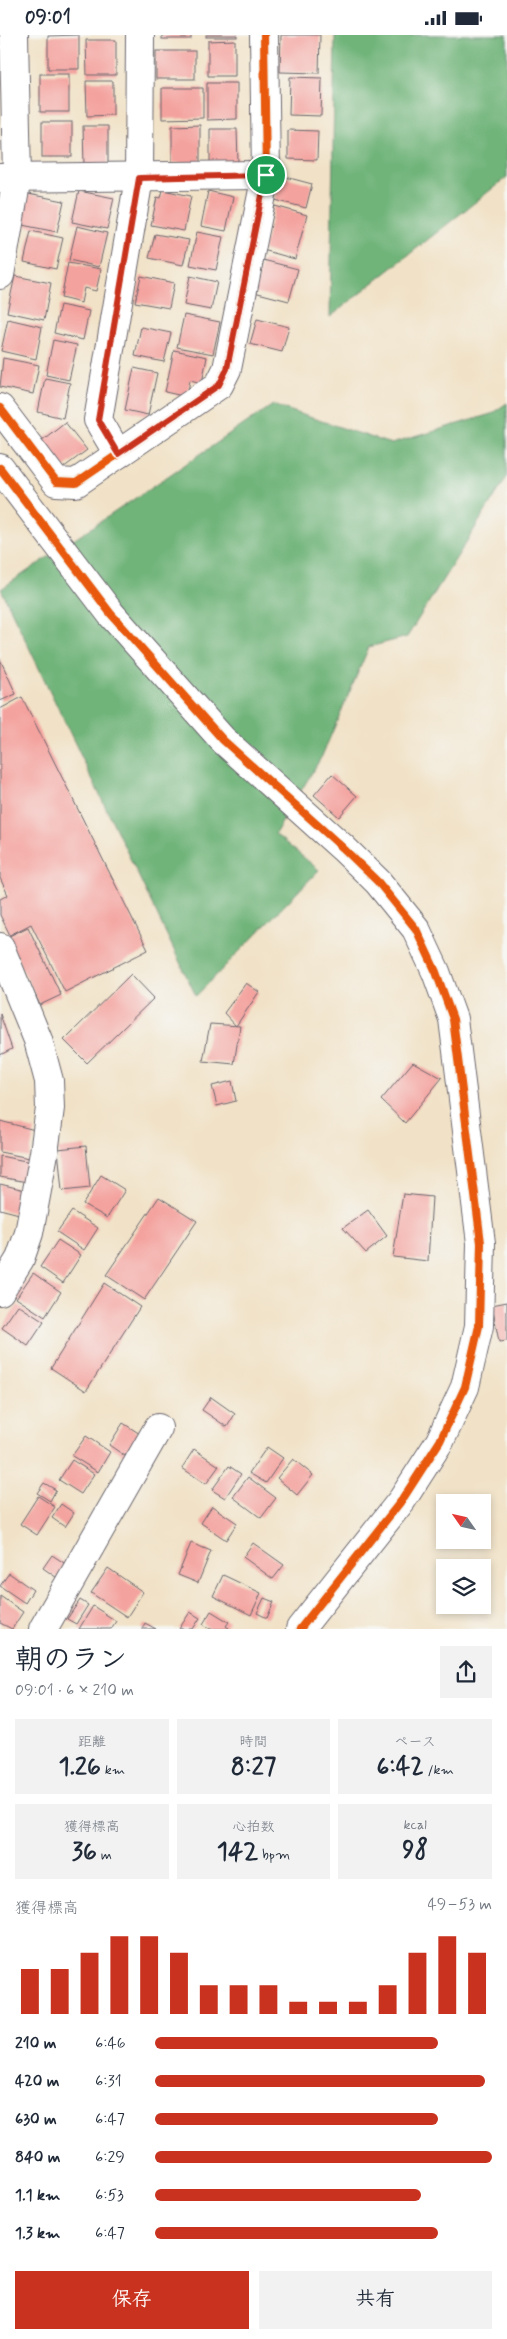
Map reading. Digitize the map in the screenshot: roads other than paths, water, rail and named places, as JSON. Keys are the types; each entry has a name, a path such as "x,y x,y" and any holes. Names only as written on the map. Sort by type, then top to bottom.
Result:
{"street":[{"path":"0,275 8,178 14,35"},
{"path":"118,454 98,420 139,178 140,35"},
{"path":"0,408 56,482 76,483 219,385 227,369 266,175 264,35"},
{"path":"8,178 139,178 266,175"},
{"path":"0,469 111,614 223,740 378,882 416,929 436,972 453,1019 481,1243 479,1326 465,1387 440,1441 402,1500 300,1629"},
{"path":"0,947 38,1040 49,1081 50,1108 44,1153 29,1233 20,1259 0,1291"},
{"path":"43,1629 158,1428"}]}
